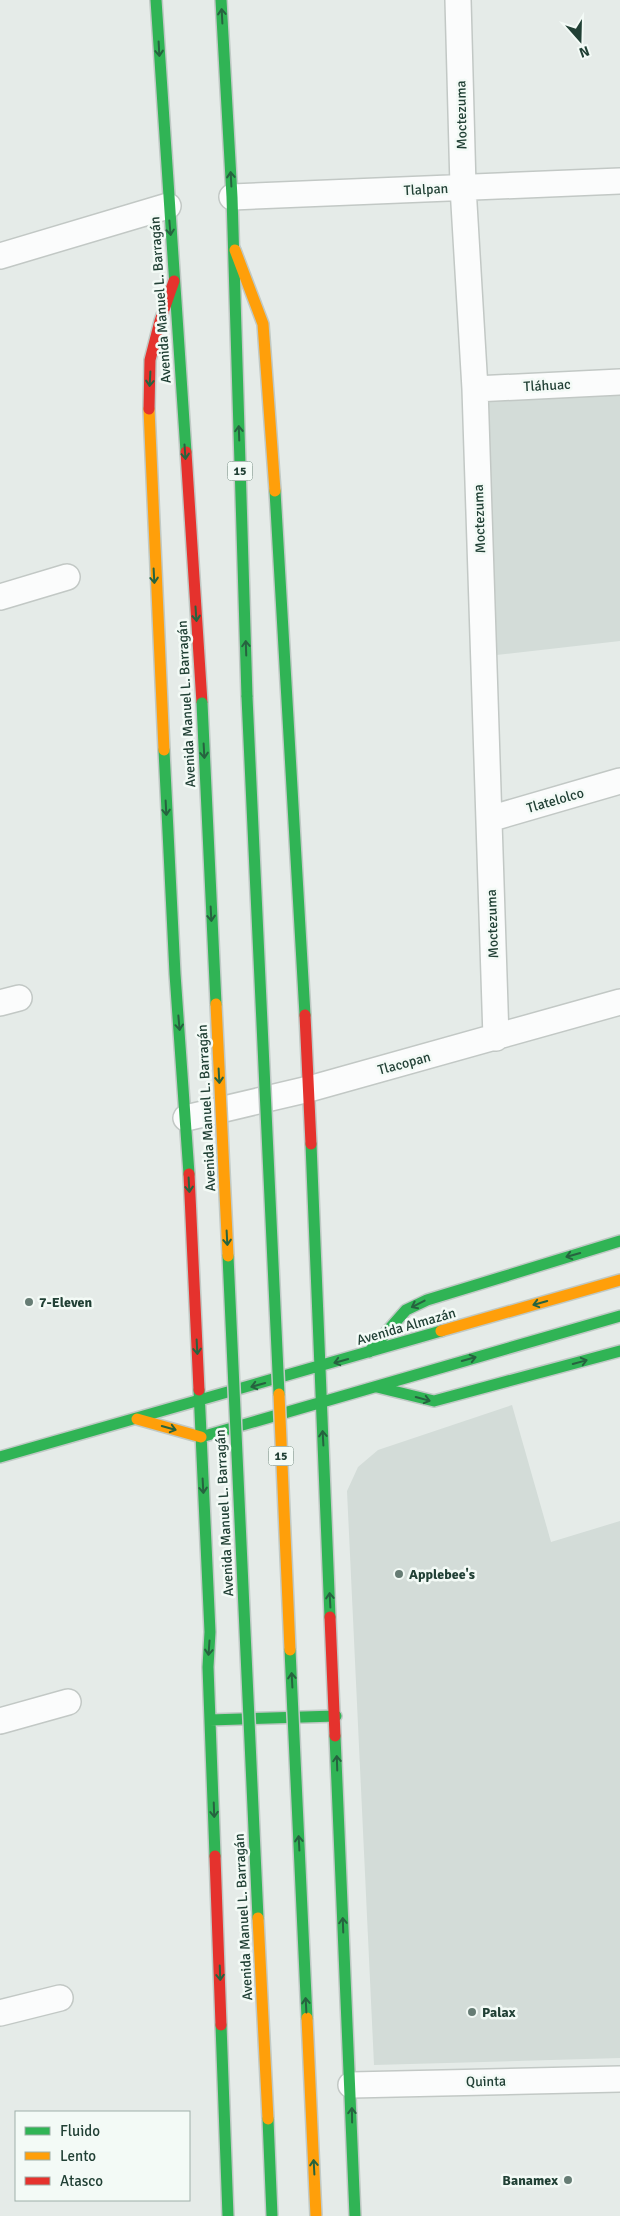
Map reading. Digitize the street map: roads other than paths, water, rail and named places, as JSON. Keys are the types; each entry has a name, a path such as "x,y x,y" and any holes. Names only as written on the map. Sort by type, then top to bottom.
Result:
{"main road":[{"name":"Avenida Manuel L. Barragán","path":"156,0 202,703 272,2216"},
{"name":"15","path":"221,0 232,197 247,697 316,2216"},
{"path":"233,245 263,324 272,428 309,1089 355,2216"},
{"path":"174,281 160,321 150,360 148,424 175,974 186,1118 200,1402 210,1632 208,1668 228,2216"},
{"path":"369,1352 406,1310 427,1300 620,1241"},
{"name":"Avenida Almazán","path":"0,1456 138,1420 620,1280"},
{"path":"138,1420 201,1437 620,1316"},
{"path":"376,1386 434,1401 620,1351"},
{"path":"210,1720 336,1716"}],"street":[{"name":"Moctezuma","path":"458,0 463,187 475,389 496,1038"},
{"name":"Tlalpan","path":"232,197 620,181"},
{"path":"0,256 168,206"},
{"name":"Tláhuac","path":"475,389 620,382"},
{"path":"0,597 67,577"},
{"name":"Tlatelolco","path":"489,819 620,781"},
{"name":"Tlacopan","path":"186,1118 309,1089 620,1002"},
{"path":"0,1721 68,1702"},
{"path":"0,2013 60,1998"},
{"name":"Quinta","path":"351,2084 620,2078"}],"place":[{"name":"7-Eleven","path":"29,1302"},
{"name":"Applebee's","path":"399,1574"},
{"name":"Palax","path":"472,2012"},
{"name":"Banamex","path":"568,2180"}]}
